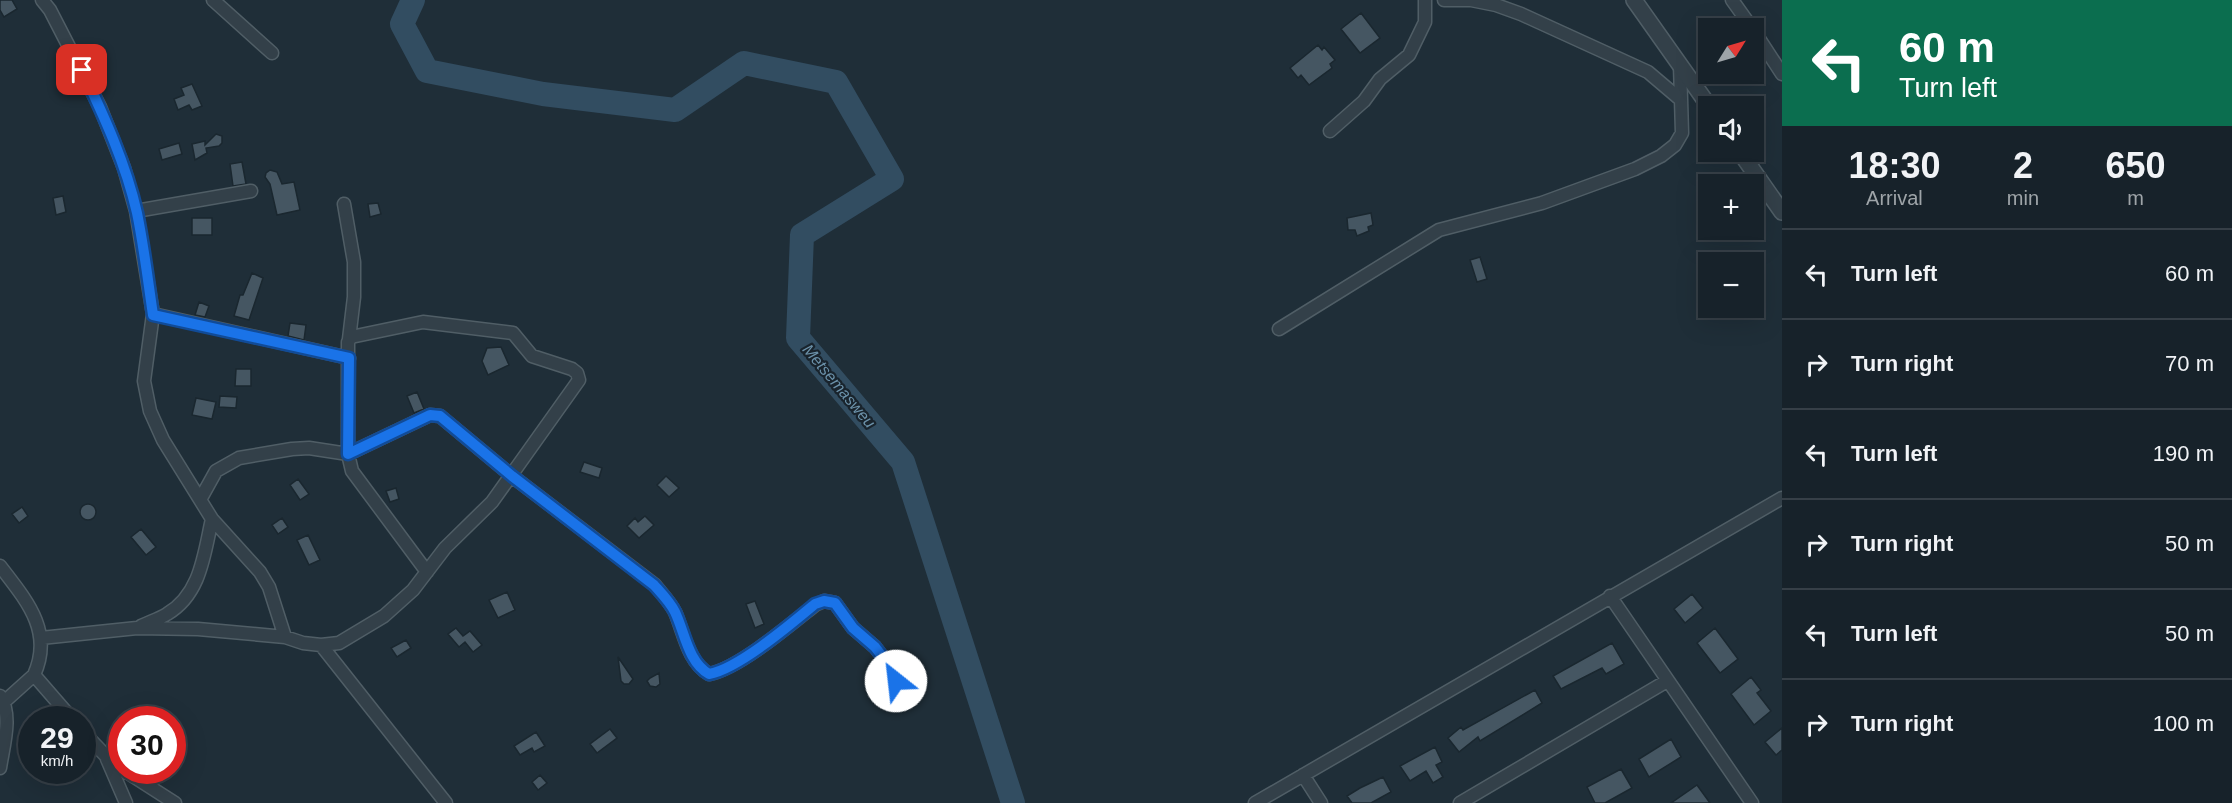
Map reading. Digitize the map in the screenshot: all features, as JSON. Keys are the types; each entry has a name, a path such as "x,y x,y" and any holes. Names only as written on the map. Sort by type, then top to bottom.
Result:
{"street":[{"path":"42,0 50,10 100,107 124,168 136,211 153,315 144,381 150,411 163,440 212,519 260,572 269,587 285,637"},
{"path":"213,0 272,53"},
{"path":"1330,131 1364,101 1380,79 1409,55 1425,22 1425,0"},
{"path":"1444,0 1472,0 1521,14 1648,72 1681,100"},
{"path":"1634,0 1702,96"},
{"path":"1732,0 1745,18"},
{"path":"1764,47 1782,74"},
{"path":"1279,329 1439,230 1542,203 1635,170 1661,156 1675,146 1682,133 1680,65"},
{"path":"1747,162 1782,212"},
{"path":"136,211 251,191"},
{"path":"344,204 354,262 354,297 349,358 348,454 352,471 427,572"},
{"path":"153,315 349,358"},
{"path":"41,638 137,628 222,630 285,637 303,643 321,645 339,643 375,622 413,590 445,548 492,502 579,380 575,371 532,356 513,333 423,322 350,339"},
{"path":"201,498 216,471 239,458 292,448 309,448 348,454 435,414 654,585 665,596 675,612 687,646 703,670 709,674 718,673 754,651 815,604 824,601 835,603 853,628 875,647 898,677 882,693"},
{"path":"1255,803 1782,498"},
{"path":"137,628 168,614 189,596 202,564 212,519"},
{"path":"0,566 27,601 41,638 42,654 34,675 2,699 6,716 0,768"},
{"path":"1610,596 1752,803"},
{"path":"321,645 446,803"},
{"path":"34,675 61,706"},
{"path":"1460,803 1667,681"},
{"path":"96,746 107,758 126,803"},
{"path":"1303,775 1321,803"},
{"path":"145,784 175,803"}],"building":[{"path":"0,0 12,0 17,9 4,17 0,10"},
{"path":"1361,13 1380,38 1360,53 1341,29"},
{"path":"1318,45 1322,50 1324,47 1335,60 1330,64 1332,68 1309,85 1301,75 1298,78 1290,68"},
{"path":"192,84 202,106 192,110 189,105 178,110 174,99 184,95 181,88"},
{"path":"216,134 222,136 222,143 219,146 206,148 207,153 195,160 192,144 205,141 205,145"},
{"path":"179,143 182,154 162,160 159,149"},
{"path":"242,162 246,184 233,186 230,164"},
{"path":"270,170 277,172 282,184 294,182 300,210 277,215 270,184 265,177"},
{"path":"63,196 66,212 56,215 53,198"},
{"path":"378,203 381,214 370,217 368,204"},
{"path":"1371,213 1373,225 1368,227 1369,231 1357,236 1355,230 1348,230 1347,218"},
{"path":"192,218 212,218 212,235 192,235"},
{"path":"1480,257 1487,279 1477,282 1470,260"},
{"path":"252,273 263,278 249,320 234,316 240,295 243,295"},
{"path":"199,302 209,306 205,317 195,315"},
{"path":"290,323 306,325 304,340 288,336"},
{"path":"501,347 509,365 488,375 482,361 487,348"},
{"path":"236,369 251,369 251,386 235,386"},
{"path":"417,392 424,409 414,413 407,396"},
{"path":"220,396 237,397 236,408 219,407"},
{"path":"196,398 216,402 212,419 192,415"},
{"path":"584,462 602,468 599,478 580,472"},
{"path":"666,476 679,488 669,497 657,485"},
{"path":"298,479 309,494 300,500 290,485"},
{"path":"396,488 399,499 390,502 386,491"},
{"path":"88,504 96,512 88,520 80,512"},
{"path":"22,507 28,516 19,523 12,514"},
{"path":"645,516 654,525 639,538 627,526 635,518 638,522"},
{"path":"282,518 288,527 278,534 272,525"},
{"path":"141,529 156,547 146,555 131,537"},
{"path":"308,535 320,560 309,565 297,540"},
{"path":"507,592 515,610 498,618 489,600"},
{"path":"1692,594 1703,608 1685,623 1674,609"},
{"path":"755,601 764,624 755,628 746,604"},
{"path":"456,628 463,636 470,631 482,645 473,652 465,642 459,647 448,634"},
{"path":"1715,628 1738,659 1720,673 1697,643"},
{"path":"406,640 411,648 397,657 391,648"},
{"path":"1612,643 1624,664 1606,674 1602,668 1561,689 1553,676"},
{"path":"618,657 633,679 629,684 621,681"},
{"path":"659,673 660,684 656,687 650,686 647,681"},
{"path":"1751,677 1761,690 1757,693 1771,711 1754,725 1731,694"},
{"path":"1535,690 1542,703 1480,741 1478,737 1459,752 1448,738 1461,727 1463,730"},
{"path":"1782,728 1782,750 1776,755 1765,742"},
{"path":"610,729 617,738 597,753 590,744"},
{"path":"536,732 545,746 534,752 532,748 520,755 514,746"},
{"path":"1671,739 1681,757 1649,777 1639,759"},
{"path":"1435,747 1442,762 1436,765 1443,777 1433,783 1426,771 1410,781 1400,766"},
{"path":"1621,769 1632,788 1605,803 1595,803 1587,787"},
{"path":"540,775 547,783 538,790 532,782"},
{"path":"1383,777 1391,792 1371,803 1352,803 1347,796 1360,788"},
{"path":"1697,785 1710,803 1671,803"}],"waterway":[{"name":"Metsemasweu","path":"413,0 402,24 427,71 543,94 675,110 744,63 836,82 892,179 802,235 798,338 903,462 1013,803"}],"route":[{"path":"82,70 100,107 124,168 143,245 153,315 349,358 348,454 430,415 440,416 512,476 528,486 654,585 665,596 675,612 687,646 703,670 709,674 718,673 754,651 815,604 824,601 835,603 853,628 875,647 898,677 896,681"}]}
